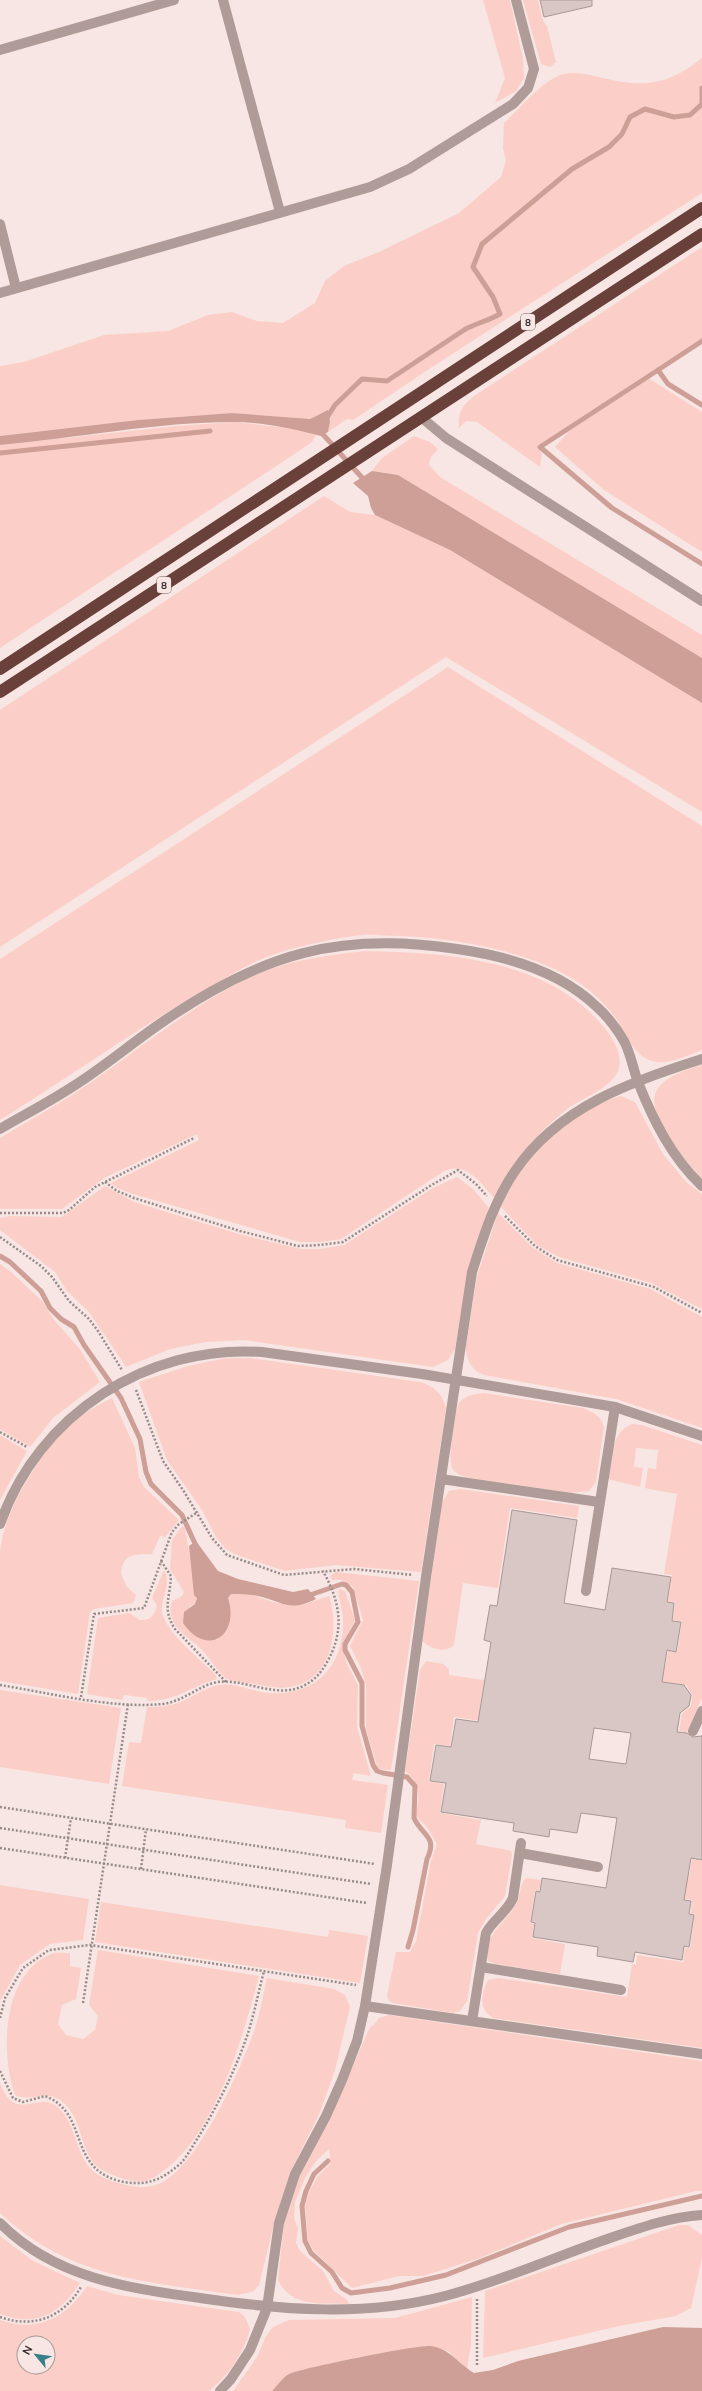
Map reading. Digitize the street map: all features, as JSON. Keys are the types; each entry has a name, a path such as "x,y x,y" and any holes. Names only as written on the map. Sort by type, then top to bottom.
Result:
{"highway":[{"name":"8","path":"0,669 702,208"},
{"name":"8","path":"0,692 702,234"}],"street":[{"path":"0,50 174,0"},
{"path":"223,0 280,212"},
{"path":"0,293 370,187 409,169 513,104 528,88 534,69 516,0"},
{"path":"0,224 16,288"},
{"path":"421,418 446,438 702,601"},
{"path":"0,1129 72,1088 188,1005 250,971 284,957 328,946 363,943 418,944 471,951 515,960 540,971 575,990 605,1015 624,1041 638,1081 671,1148 687,1170 702,1186"},
{"path":"220,2391 231,2379 250,2350 267,2308 279,2223 295,2174 326,2116 342,2080 357,2041 365,2006 387,1866 398,1770 472,1272 496,1206 514,1171 536,1144 575,1111 612,1091 702,1059"},
{"path":"0,1524 6,1508 38,1453 68,1419 105,1392 129,1378 150,1368 202,1353 241,1350 457,1379 616,1407 702,1436"},
{"path":"586,1591 599,1502 616,1407"},
{"path":"441,1479 599,1502"},
{"path":"693,1731 702,1711"},
{"path":"472,2021 486,1933 491,1924 510,1905 513,1898 521,1843"},
{"path":"520,1853 598,1867"},
{"path":"481,1968 621,1990"},
{"path":"365,2006 702,2054"},
{"path":"0,2223 9,2233 34,2250 63,2266 88,2276 138,2289 267,2308 332,2311 384,2308 445,2296 635,2229 679,2217 702,2215"}],"path":[{"path":"0,1213 63,1213 105,1182 194,1138"},
{"path":"105,1182 117,1191 134,1198 240,1231 298,1246 343,1242 430,1186 458,1170 476,1184 535,1246 557,1260 654,1287 702,1313"},
{"path":"0,1237 41,1266 52,1277 68,1302 93,1325 129,1378 163,1461 198,1512 212,1538 227,1555 284,1575 354,1569 426,1577"},
{"path":"0,1432 38,1453"},
{"path":"81,1698 94,1614 144,1608 168,1540 179,1524 198,1512"},
{"path":"161,1561 171,1576 166,1610 168,1619 175,1629 216,1669 226,1682"},
{"path":"0,1686 128,1704 164,1704 181,1699 217,1682 226,1682 270,1691 292,1690 308,1684 320,1673 335,1649 338,1638 338,1611 333,1593 323,1571"},
{"path":"83,2003 90,1945 104,1864 128,1704"},
{"path":"0,1807 387,1866"},
{"path":"66,1858 71,1818"},
{"path":"0,1828 384,1886"},
{"path":"141,1869 146,1829"},
{"path":"0,1848 381,1905"},
{"path":"0,2018 5,1998 23,1968 49,1950 90,1945 368,1987"},
{"path":"0,2071 13,2098 23,2102 45,2096 64,2107 73,2122 87,2157 101,2173 127,2183 147,2184 163,2177 181,2163 212,2115 235,2069 249,2030 264,1971"},
{"path":"0,2317 21,2321 51,2316 64,2310 88,2276"},
{"path":"474,2286 478,2304 477,2365"}],"shaded area":[{"path":"483,0 510,0 523,59 524,78 516,91 495,103 505,78"},
{"path":"523,0 538,0 543,21 547,26 556,62 550,67 541,64"},
{"path":"702,58 702,193 429,369 353,420 347,419 328,432 330,422 321,413 310,419 303,419 232,413 138,420 0,436 0,366 24,362 104,335 168,331 208,315 232,312 257,321 283,323 315,303 325,281 344,266 379,252 459,213 501,177 506,160 503,149 504,123 532,95 548,82 564,74 579,73 631,83 656,82 678,74"},
{"path":"702,247 702,338 537,446 542,454 540,467 477,422 466,421 459,428 460,414 467,403 474,396"},
{"path":"648,378 702,412 702,552 604,490 555,447 571,429"},
{"path":"328,410 330,422 328,432 321,436 289,428 256,423 234,422 146,427 0,445 0,436 138,420 232,413 310,419"},
{"path":"235,422 297,429 316,435 312,442 293,455 0,648 0,445 176,426"},
{"path":"414,436 430,442 438,449 431,457 429,465 440,477 702,635 702,658 398,475 372,471 382,458"},
{"path":"372,471 398,475 702,658 702,703 450,550 375,515 371,508 368,496 353,483"},
{"path":"324,496 350,512 375,515 450,550 702,703 702,812 446,657 0,947 0,710"},
{"path":"448,667 702,826 702,1050 664,1062 652,1061 645,1058 630,1042 618,1022 598,998 579,983 556,970 531,960 504,951 450,940 423,937 363,935 301,946 271,955 251,964 151,1022 0,1120 0,959"},
{"path":"366,951 431,954 464,958 497,965 528,975 558,988 584,1007 607,1031 618,1051 620,1062 617,1073 613,1079 601,1089 566,1110 544,1129 516,1161 494,1198 478,1180 466,1171 452,1169 444,1171 341,1239 321,1242 300,1242 133,1194 117,1188 111,1183 199,1140 197,1134 104,1178 62,1209 0,1209 0,1138 71,1096 186,1014 253,976 266,970 294,962 323,956"},
{"path":"702,1065 702,1178 677,1150 661,1124 654,1100 657,1090 665,1081 677,1074"},
{"path":"621,1096 635,1102 663,1154 686,1182 702,1194 702,1309 651,1283 559,1257 537,1245 501,1207 517,1174 526,1161 549,1137 576,1116 606,1101"},
{"path":"457,1177 473,1189 489,1208 468,1270 455,1349 448,1360 433,1367 244,1340 206,1342 170,1349 126,1367 89,1312 67,1291 55,1272 0,1230 0,1218 10,1216 62,1217 105,1186 134,1202 242,1235 301,1249 320,1249 344,1245 433,1188"},
{"path":"498,1213 532,1247 557,1263 650,1289 702,1317 702,1428 616,1399 484,1375 479,1373 470,1364 466,1346 477,1276"},
{"path":"0,1264 10,1271 43,1302 54,1320 79,1348 100,1382 53,1418 30,1447 0,1429"},
{"path":"226,1358 250,1358 420,1382 433,1388 440,1394 446,1408 421,1572 336,1565 285,1571 234,1554 225,1548 216,1537 202,1510 167,1460 139,1382 188,1366"},
{"path":"484,1393 583,1408 599,1417 604,1427 596,1482 589,1491 570,1493 471,1478 460,1475 456,1472 452,1468 451,1463 451,1446 457,1407 461,1400 473,1394"},
{"path":"112,1398 135,1448 139,1477 144,1487 179,1520 165,1537 160,1536 152,1554 130,1556 124,1562 121,1574 127,1587 136,1595 133,1603 94,1609 90,1612 78,1694 0,1681 0,1553 8,1518 16,1500 37,1464 61,1434 82,1415"},
{"path":"632,1424 642,1425 702,1445 702,1698 687,1732 679,1731 682,1714 691,1706 692,1695 686,1685 673,1683 663,1689 657,1668 665,1669 668,1651 677,1652 682,1621 673,1620 675,1602 668,1601 672,1575 664,1574 677,1494 645,1488 648,1468 656,1469 658,1450 636,1448 634,1467 643,1468 640,1487 608,1479 613,1447 616,1440 625,1428"},
{"path":"0,1435 27,1451 0,1500"},
{"path":"460,1489 579,1506 577,1518 510,1508 498,1588 463,1583 454,1645 450,1648 442,1650 433,1648 422,1641 442,1502 449,1491"},
{"path":"182,1526 185,1528 197,1598 195,1604 189,1606 217,1640 225,1630 229,1620 230,1604 228,1598 231,1594 250,1594 276,1603 305,1604 329,1596 332,1609 333,1637 324,1664 315,1675 304,1683 286,1688 230,1680 224,1677 199,1647 182,1633 174,1622 171,1615 171,1609 172,1601 182,1596 184,1592 170,1569 172,1540"},
{"path":"196,1541 218,1571 238,1579 293,1592 308,1589 316,1599 300,1605 289,1605 254,1595 231,1594 228,1598 231,1611 230,1622 226,1631 219,1638 211,1640 202,1639 193,1634 183,1623 184,1612 195,1604 197,1598 194,1595 189,1546"},
{"path":"164,1570 167,1582 162,1605 163,1616 172,1631 186,1647 215,1674 217,1679 167,1699 148,1701 147,1698 124,1695 122,1700 87,1694 98,1618 129,1613 140,1620 152,1617 157,1605 152,1598"},
{"path":"336,1572 419,1581 391,1770 378,1769 366,1729 366,1685 361,1668 350,1646 363,1620 353,1587 342,1580 332,1580 330,1576"},
{"path":"340,1589 345,1591 355,1620 343,1644 343,1651 346,1662 358,1685 357,1727 371,1776 354,1773 352,1780 388,1785 381,1833 345,1828 346,1820 122,1786 129,1742 141,1743 147,1707 165,1706 177,1703 207,1689 225,1684 270,1693 285,1693 299,1690 311,1685 322,1677 330,1668 337,1656 341,1642 343,1622 338,1591"},
{"path":"426,1661 443,1664 449,1669 449,1675 484,1680 480,1706 496,1709 494,1723 454,1717 450,1746 434,1744 429,1782 444,1784 440,1813 481,1820 476,1844 511,1851 512,1855 505,1896 486,1919 478,1933 467,2001 460,2011 453,2013 393,2003 389,2001 387,1996 396,1952 410,1952 416,1941 431,1861 437,1844 427,1827 416,1816 418,1803 417,1786 405,1771 420,1670"},
{"path":"0,1690 121,1708 109,1784 0,1767"},
{"path":"692,1859 702,1861 702,2048 493,2018 485,2010 482,2000 488,1980 499,1978 627,1997 632,1964 636,1965 637,1955 683,1962 685,1948 690,1948 695,1914 691,1914 692,1900 674,1897 677,1875 689,1877"},
{"path":"526,1878 541,1880 539,1891 535,1890 530,1923 534,1924 532,1938 565,1944 560,1974 495,1964 488,1961 488,1944 496,1930 512,1911 519,1897 522,1883"},
{"path":"0,1885 89,1899 83,1940 50,1944 20,1965 0,2001"},
{"path":"101,1902 328,1937 329,1930 368,1936 360,1983 95,1942"},
{"path":"98,1950 259,1976 236,2053 214,2106 200,2131 184,2152 166,2169 153,2178 145,2181 135,2181 119,2177 104,2171 96,2165 90,2158 86,2149 76,2120 65,2104 52,2097 22,2097 15,2095 10,2078 7,2058 9,2016 14,1996 23,1979 35,1964 51,1954 70,1953 70,1966 81,1968 76,1999 62,2005 58,2024 66,2035 83,2039 95,2030 98,2016 89,2005"},
{"path":"267,1978 334,1989 345,1995 350,2007 335,2070 320,2112 290,2173 274,2224 259,2285 254,2291 238,2295 173,2286 142,2281 82,2265 54,2252 27,2235 0,2213 0,2083 7,2096 14,2103 22,2105 47,2102 56,2105 68,2120 83,2158 92,2170 99,2175 122,2184 143,2187 153,2186 163,2182 177,2171 191,2155 217,2114 248,2048 260,2012"},
{"path":"389,2015 702,2061 702,2191 696,2191 561,2224 480,2258 423,2276 399,2276 352,2288 314,2251 308,2241 305,2206 309,2192 318,2176 331,2163 329,2149 316,2161 305,2178 295,2202 294,2218 298,2229 296,2243 300,2251 323,2271 334,2291 346,2299 349,2304 318,2303 299,2300 284,2289 278,2280 284,2223 298,2178 329,2120 370,2027 374,2025 379,2018"},
{"path":"679,2225 688,2225 702,2235 702,2258 691,2308 676,2316 619,2326 483,2358 485,2291"},
{"path":"0,2236 33,2261 80,2283 73,2294 56,2310 36,2318 13,2318 0,2314"},
{"path":"87,2286 118,2295 239,2312 245,2317 250,2329 244,2347 235,2363 223,2378 209,2391 0,2391 0,2320 14,2324 27,2325 39,2323 50,2320 70,2307"},
{"path":"472,2297 471,2345 467,2369 448,2351 429,2346 349,2359 289,2374 272,2391 233,2391 257,2357 266,2336 273,2327 289,2320 395,2318"},
{"path":"663,2327 702,2328 702,2391 272,2391 282,2379 289,2374 384,2352 431,2346 449,2353 474,2373 493,2370 518,2361"}],"building":[{"path":"540,0 592,0 592,6 544,17"},
{"path":"512,1510 577,1520 564,1603 605,1610 612,1568 671,1577 667,1602 674,1603 672,1621 681,1622 676,1652 667,1650 662,1682 684,1685 691,1695 689,1706 680,1713 677,1732 687,1733 693,1737 702,1736 702,1860 691,1858 684,1900 691,1901 689,1914 694,1915 689,1947 684,1946 682,1960 635,1952 633,1962 597,1956 598,1947 533,1937 535,1923 531,1922 536,1891 540,1892 542,1878 606,1888 617,1818 581,1813 577,1833 550,1829 549,1837 513,1831 514,1823 441,1812 446,1783 430,1781 436,1745 451,1747 456,1719 478,1722 491,1642 484,1640 490,1605 497,1606","holes":["594,1728 631,1733 626,1764 589,1759"]}],"waterway":[{"path":"326,419 335,405 362,379 387,381 464,330 500,314 493,297 473,267 482,244 572,169 609,147 622,134 630,117 645,109 674,117 690,115 702,104 702,88"},
{"path":"702,341 658,370 668,384 702,405"},
{"path":"658,370 540,447 612,508 702,564"},
{"path":"319,430 366,482"},
{"path":"0,453 210,431"},
{"path":"0,1256 10,1262 41,1291 50,1308 61,1319 74,1327 84,1345 121,1398 140,1439 146,1472 151,1484 182,1515 197,1548"},
{"path":"307,1596 342,1584 346,1585 352,1592 358,1622 345,1644 345,1650 362,1683 362,1726 373,1765 377,1771 407,1777 415,1786 414,1818 428,1837 431,1845 408,1947"},
{"path":"328,2161 314,2174 306,2191 302,2206 305,2241 311,2253 332,2272 342,2288 351,2293 390,2288 446,2275 569,2227 702,2196"}]}
